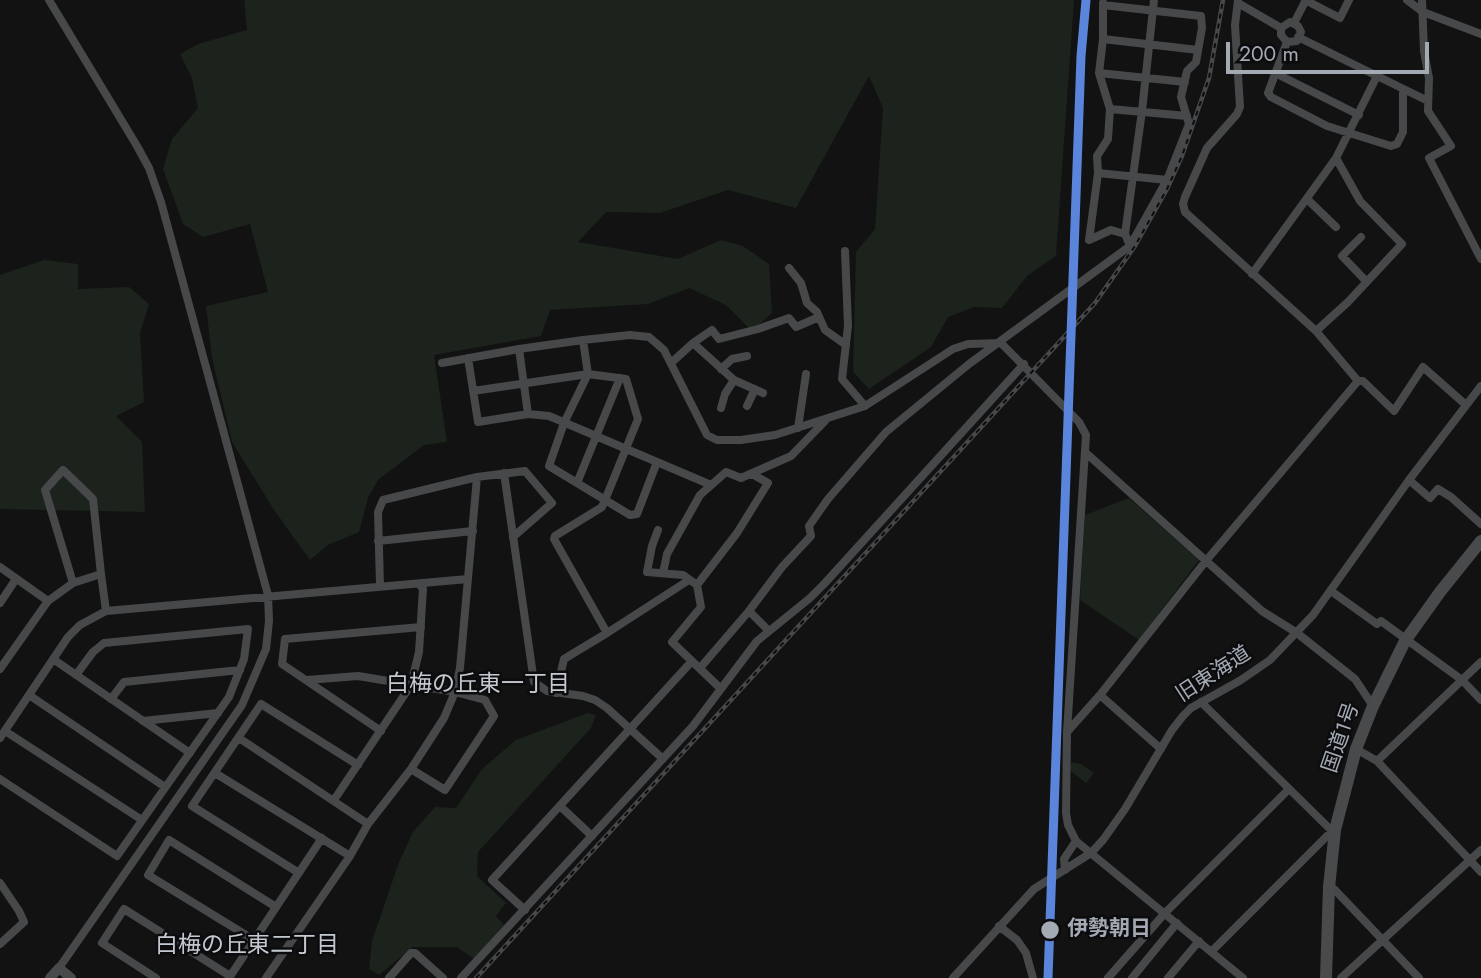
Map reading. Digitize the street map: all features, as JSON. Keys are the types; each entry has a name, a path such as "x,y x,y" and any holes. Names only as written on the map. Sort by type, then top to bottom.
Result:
{"highway":[{"name":"国道1号","path":"1326,978 1334,831 1356,749 1373,706 1405,641 1481,541"}],"main road":[{"path":"50,978 59,968 71,978"}],"street":[{"path":"49,0 149,168 161,202 268,595 269,621 266,649 242,705 59,968"},
{"path":"1130,246 1125,234 1154,0"},
{"path":"1294,23 1306,0 1340,18 1349,0"},
{"path":"1407,0 1423,12 1481,34"},
{"path":"1422,0 1424,51 1429,78 1428,111 1451,146 1429,158 1481,259"},
{"path":"1281,28 1238,2 1236,25 1240,107 1207,148 1182,204 1185,212 1316,331 1358,381 1363,381 1394,411 1423,367 1466,405"},
{"path":"700,668 749,611 782,567 811,536 809,526 828,499 878,442 923,401 1130,246 1167,180 1189,124 1181,97 1187,71 1196,62 1202,28 1200,16 1103,3 1099,73 1110,109 1108,139 1097,156 1098,173 1089,240 1111,230 1125,234"},
{"path":"1294,23 1301,32 1293,43 1287,42 1281,35 1281,28 1284,24 1294,23"},
{"path":"1298,37 1428,101"},
{"path":"1103,39 1198,50"},
{"path":"1287,42 1268,93 1327,126 1391,146 1397,144 1403,132 1403,89"},
{"path":"1099,73 1185,82"},
{"path":"1275,73 1359,115"},
{"path":"1252,274 1280,231 1307,200 1336,158 1377,76"},
{"path":"1110,109 1186,116"},
{"path":"1316,331 1348,302 1402,244 1360,201 1336,158"},
{"path":"1098,173 1167,180"},
{"path":"1307,200 1336,227"},
{"path":"1362,237 1342,256 1366,281"},
{"path":"845,251 848,326 842,379 865,406"},
{"path":"789,268 801,284 807,303 819,317 825,330 846,345"},
{"path":"671,363 693,342 712,330 719,339 758,330 789,318 796,327 819,317"},
{"path":"442,363 583,340 630,335 649,337 664,350 703,430 712,438 758,438 865,406 953,349 968,344 1001,343 1079,422 1086,435 1067,732 1066,813 1076,841 1244,978"},
{"path":"583,340 588,374 564,423 549,466 630,515 637,514 657,462"},
{"path":"693,342 734,380 759,391 747,406"},
{"path":"519,349 528,414"},
{"path":"721,369 732,359 747,356"},
{"path":"468,358 478,422 528,414 549,416 711,485"},
{"path":"461,978 693,726 744,656 825,583 1024,364"},
{"path":"473,391 588,374 625,379 638,419 602,507 554,539 607,633"},
{"path":"798,428 806,374"},
{"path":"577,483 620,378"},
{"path":"722,408 725,394 734,380"},
{"path":"1067,732 1100,695 1205,562 1358,381"},
{"name":"旧東海道","path":"953,978 1034,889 1091,853 1125,808 1182,716 1269,660 1297,633 1331,591 1409,480 1481,386"},
{"path":"663,573 667,554 700,495 726,472 741,478 796,452 827,419"},
{"path":"474,427 484,425 485,421"},
{"path":"1086,453 1262,611 1297,633 1354,679 1373,706"},
{"path":"73,583 45,490 63,470 93,499 106,611"},
{"path":"380,585 378,512 383,500 477,477 525,471 552,503 513,537"},
{"path":"504,473 531,675 540,688 583,696 595,701 663,759"},
{"path":"556,693 564,659 693,582 737,534 768,483 752,474"},
{"path":"266,978 351,856 368,824 411,769 444,718 455,692 460,668 477,477"},
{"path":"1409,480 1430,498 1438,489 1481,524"},
{"path":"658,530 647,572 683,575 693,582 701,607 672,642 720,688"},
{"path":"378,541 473,531"},
{"path":"0,568 48,601"},
{"path":"0,669 48,601 73,583 101,574"},
{"path":"0,603 16,579"},
{"path":"142,820 2,735 68,637 80,625 106,611 468,579"},
{"path":"334,800 411,685 419,652 423,589 420,584"},
{"path":"1331,591 1377,624 1381,621 1462,680 1481,699"},
{"path":"749,611 769,631"},
{"path":"381,731 282,664 285,639 421,627"},
{"path":"0,779 117,856 218,713 236,682 248,643 248,629 104,643 93,652 76,675"},
{"path":"53,659 190,752"},
{"path":"524,910 492,880 692,661"},
{"path":"1377,761 1481,662"},
{"path":"111,699 124,682 240,670"},
{"path":"307,680 358,676 455,692 485,700 494,716 445,790 411,769"},
{"path":"29,695 166,787"},
{"path":"1100,695 1161,749"},
{"path":"1201,702 1334,831 1212,951"},
{"path":"299,873 192,806 261,704 358,765"},
{"path":"143,721 218,713"},
{"path":"239,738 368,824"},
{"path":"1356,749 1377,761 1481,872"},
{"path":"215,773 351,856"},
{"path":"1108,978 1165,914 1289,789"},
{"path":"560,806 592,836"},
{"path":"156,978 102,943 124,909 230,977 322,838"},
{"path":"254,940 148,875 169,840 276,907"},
{"path":"1065,870 1064,859 1076,841"},
{"path":"1341,978 1481,850"},
{"path":"0,883 24,922 0,944"},
{"path":"1329,887 1333,888 1419,978"},
{"path":"1132,978 1177,923"},
{"path":"999,926 1017,940 1026,953 1033,978"},
{"path":"1168,978 1199,941"},
{"path":"389,978 411,953 415,953 443,978"}],"shaded area":[{"path":"244,0 1074,0 1056,256 1027,276 1002,308 974,307 948,317 931,347 869,389 853,372 856,252 875,229 883,108 869,76 796,208 728,190 660,213 606,212 578,242 678,259 721,240 743,246 769,264 772,313 752,331 726,305 689,288 648,304 550,310 541,336 434,355 447,442 424,445 378,480 368,498 359,532 328,545 310,560 274,510 232,442 212,358 206,306 268,292 250,224 203,237 183,224 163,169 172,139 198,108 192,78 180,54 198,44 247,30"},
{"path":"44,260 78,264 78,289 129,287 149,304 140,333 144,402 116,416 142,442 145,512 0,509 0,275"},
{"path":"1129,498 1199,560 1139,640 1080,600 1085,515"},
{"path":"588,713 596,715 591,728 478,852 477,876 506,903 496,916 504,925 474,959 457,947 413,947 379,975 369,969 372,941 399,862 413,832 435,807 456,808 482,769 516,740"},
{"path":"1071,762 1081,764 1094,773 1086,783 1069,770"}],"railway":[{"path":"476,978 1095,303 1135,246 1182,156 1209,78 1223,0"}],"transit line":[{"path":"1048,978 1081,56 1086,0"}],"place":[{"name":"伊勢朝日","path":"1050,930"}],"district":[{"name":"白梅の丘東一丁目","path":"478,685"},
{"name":"白梅の丘東二丁目","path":"247,946"}]}
